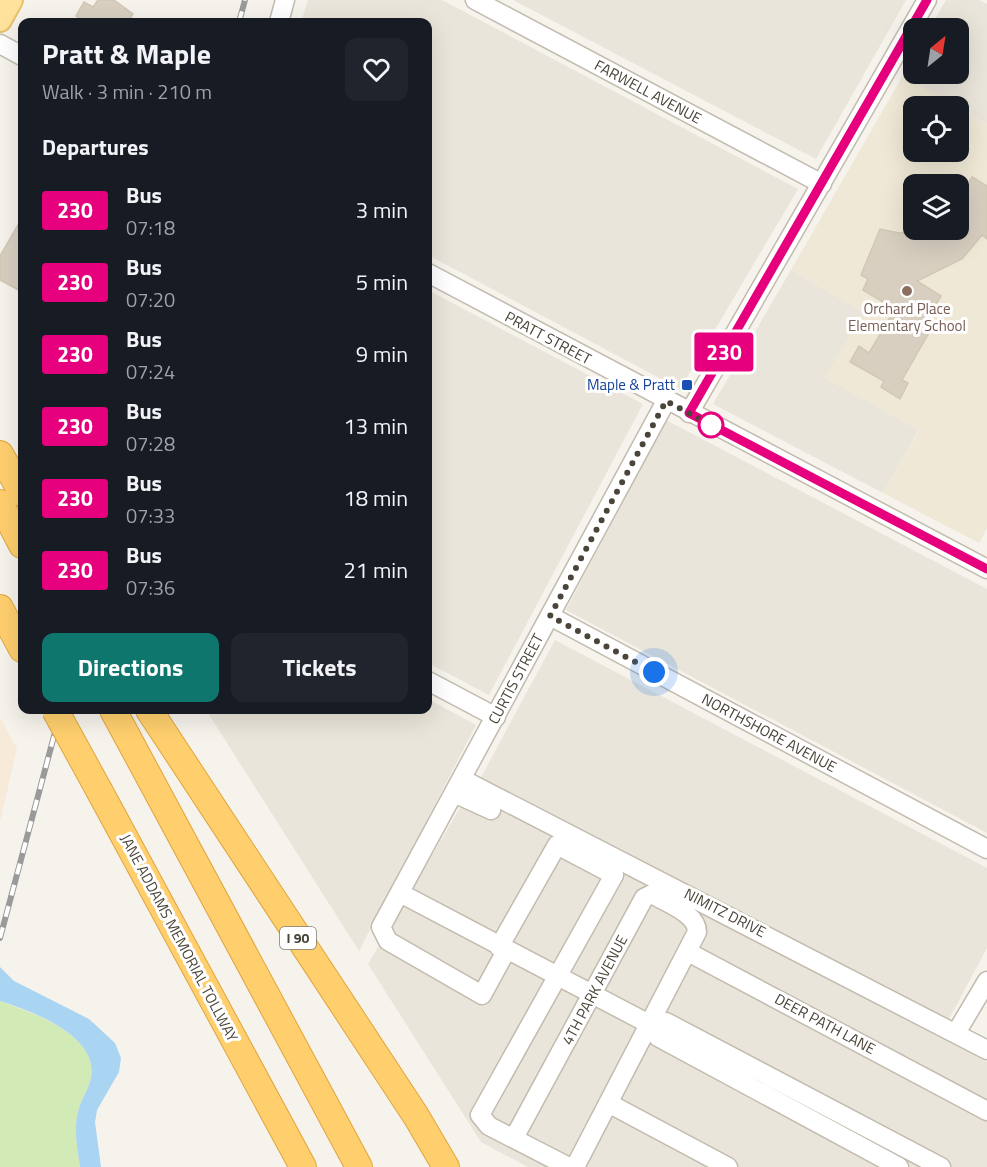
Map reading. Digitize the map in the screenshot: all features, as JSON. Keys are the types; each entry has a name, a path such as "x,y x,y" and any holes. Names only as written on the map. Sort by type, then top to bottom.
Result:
{"highway":[{"path":"0,454 18,485"},
{"path":"0,503 18,537"},
{"path":"0,608 18,640"},
{"name":"JANE ADDAMS MEMORIAL TOLLWAY","path":"57,714 303,1167"},
{"path":"114,714 359,1167"},
{"name":"I 90","path":"152,714 416,1116 446,1167"}],"main road":[{"path":"0,20 11,0"}],"street":[{"path":"280,18 285,0"},
{"name":"FARWELL AVENUE","path":"475,0 822,184"},
{"path":"689,413 927,0"},
{"path":"0,44 18,54"},
{"name":"PRATT STREET","path":"432,275 987,569"},
{"name":"CURTIS STREET","path":"503,949 482,995 384,937 381,927 666,401"},
{"name":"NORTHSHORE AVENUE","path":"550,616 987,849"},
{"path":"432,683 496,717"},
{"path":"458,786 491,810"},
{"name":"NIMITZ DRIVE","path":"458,786 987,1050"},
{"path":"503,949 557,845 614,875 480,1115 489,1126 569,1167"},
{"path":"400,893 591,996 651,1025 658,1037 899,1167"},
{"name":"4TH PARK AVENUE","path":"514,1138 647,895 652,894 692,917 697,925 688,952"},
{"path":"575,1167 688,952"},
{"name":"DEER PATH LANE","path":"688,952 987,1111"},
{"path":"956,1033 987,981"},
{"path":"651,1025 666,1022 941,1167"},
{"path":"610,1104 728,1167"}],"shaded area":[{"path":"308,0 442,0 798,189 680,389 432,257 432,18 302,18"},
{"path":"513,0 906,0 816,159"},
{"path":"946,0 979,0 987,4 987,123 969,113 969,96 937,96 915,84 969,84 969,18 936,18"},
{"name":"Orchard Place Elementary School","path":"902,77 903,84 915,84 937,96 903,96 903,162 969,162 969,113 987,123 987,528 979,543 883,493 919,431 825,377 864,312 791,270"},
{"path":"791,270 864,312 826,378 919,430 883,493 713,404"},
{"path":"432,292 643,404 489,695 432,665"},
{"path":"666,420 987,589 987,833 566,610"},
{"path":"555,640 987,868 987,948 949,1019 480,779"},
{"path":"432,701 476,725 359,951 209,714 432,714"},
{"path":"0,718 17,748 0,822"},
{"path":"470,791 987,1062 987,1167 528,1167 481,1142 368,964"}],"green space":[{"path":"0,1001 28,1011 60,1027 74,1037 84,1049 91,1063 89,1086 79,1108 76,1122 80,1167 0,1167"}],"water":[{"path":"0,967 14,981 89,1019 115,1043 121,1058 119,1072 97,1110 95,1122 101,1167 80,1167 76,1130 77,1115 91,1078 91,1063 85,1049 74,1037 45,1018 0,1001"}],"building":[{"path":"98,0 114,0 133,14 130,18 79,18 76,16 84,2 93,7"},
{"path":"972,177 987,186 987,239 982,235 962,259 917,281 941,296 923,326 930,331 902,380 908,383 900,399 881,387 884,381 850,362 859,346 869,353 895,309 863,290 868,279 861,275 880,229 903,233 903,240 969,240 969,182"},
{"path":"18,225 18,290 0,280 0,256"}],"railway":[{"path":"240,18 245,0"},
{"path":"0,938 60,714"}],"bus line":[{"name":"230","path":"927,0 689,413 987,569"}],"place":[{"name":"Orchard Place Elementary School","path":"907,291"},
{"name":"Maple & Pratt","path":"687,385"}],"route":[{"path":"654,672 550,616 666,401 711,425"}]}
